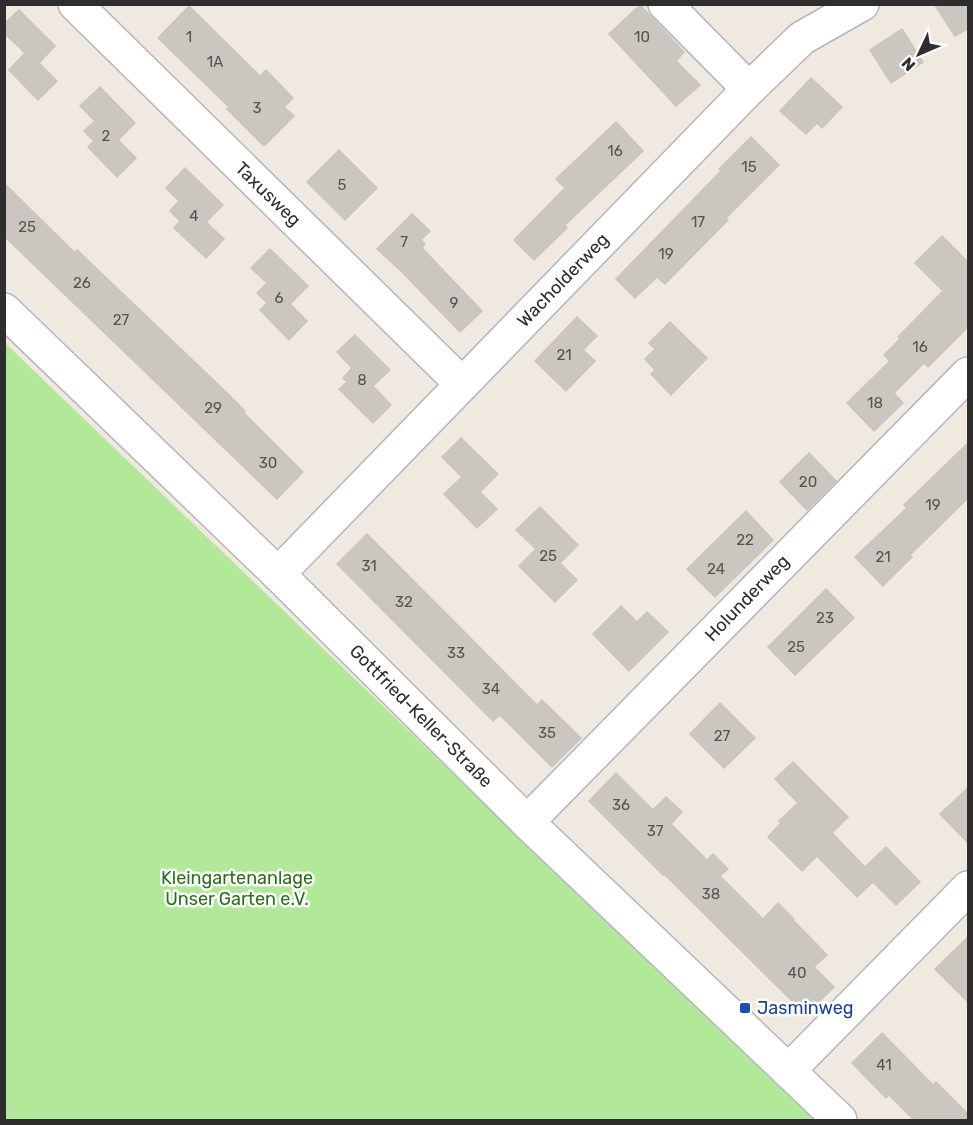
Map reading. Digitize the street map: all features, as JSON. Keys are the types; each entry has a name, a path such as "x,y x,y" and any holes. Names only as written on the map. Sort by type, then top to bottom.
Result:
{"street":[{"name":"Taxusweg","path":"75,4 462,384"},
{"path":"665,4 749,89"},
{"name":"Wacholderweg","path":"278,574 749,89 802,38 862,4"},
{"name":"Gottfried-Keller-Straße","path":"4,310 278,574 527,822 840,1120"},
{"name":"Holunderweg","path":"527,822 969,374"},
{"path":"788,1071 969,888"}],"green space":[{"name":"Kleingartenanlage Unser Garten e.V.","path":"5,343 814,1120 5,1120"}],"building":[{"path":"934,4 969,4 969,28 955,36"},
{"path":"640,5 684,52 676,61 700,85 676,106 609,34"},
{"path":"189,6 260,76 266,70 293,98 284,107 294,116 264,146 227,109 229,107 158,38"},
{"path":"19,10 55,46 39,63 57,81 38,100 9,70 25,53 4,33 4,24"},
{"path":"902,29 923,62 891,83 870,50"},
{"path":"811,78 842,107 822,128 817,123 806,134 780,111"},
{"path":"100,87 135,123 118,140 136,158 117,177 88,147 94,141 84,131 95,121 80,106"},
{"path":"616,122 643,151 565,225 567,228 534,260 514,240 565,188 556,179"},
{"path":"751,137 779,165 665,284 657,277 635,298 616,279"},
{"path":"339,150 377,188 345,220 307,182"},
{"path":"185,168 223,205 206,222 224,239 206,258 174,228 180,221 170,211 179,201 166,188"},
{"path":"4,183 75,253 77,250 223,389 303,472 277,499 4,236"},
{"path":"412,214 430,231 421,240 425,244 422,248 482,311 460,332 377,249"},
{"path":"942,236 969,263 969,326 928,367 924,363 894,393 903,403 874,431 847,403 890,361 884,355 900,339 898,337 943,291 915,263"},
{"path":"270,249 308,286 290,304 307,321 289,340 260,310 267,303 257,293 267,283 251,268"},
{"path":"577,317 597,336 583,350 595,361 566,391 535,361"},
{"path":"670,322 707,358 671,395 651,374 655,370 645,359 655,349 649,343"},
{"path":"355,335 390,370 373,386 391,405 373,423 339,389 347,382 343,378 352,368 337,352"},
{"path":"461,438 498,474 480,492 497,509 477,528 444,494 462,477 442,457"},
{"path":"969,442 969,497 910,555 912,557 883,586 855,557 907,508 904,505"},
{"path":"809,453 836,481 807,510 780,482"},
{"path":"540,507 578,545 560,563 577,580 555,602 519,566 536,549 516,530"},
{"path":"746,511 773,540 715,597 687,569"},
{"path":"367,534 537,705 542,700 581,738 552,767 500,715 493,721 337,564"},
{"path":"826,589 854,618 795,675 768,647"},
{"path":"621,606 637,622 647,612 668,632 629,671 593,634"},
{"path":"720,703 755,738 724,768 690,734"},
{"path":"793,762 848,817 832,833 865,867 886,847 920,882 896,905 873,882 857,897 817,856 802,871 768,837 781,823 779,821 798,803 775,779"},
{"path":"616,773 653,810 666,797 682,812 671,824 707,860 713,854 728,869 720,876 763,919 778,903 827,955 814,967 834,987 806,1015 589,801"},
{"path":"969,787 969,844 940,814"},
{"path":"969,936 969,1003 935,969"},
{"path":"882,1033 933,1085 936,1082 969,1115 969,1120 914,1120 889,1095 886,1098 852,1063"}],"place":[{"name":"Jasminweg","path":"745,1008"}]}
